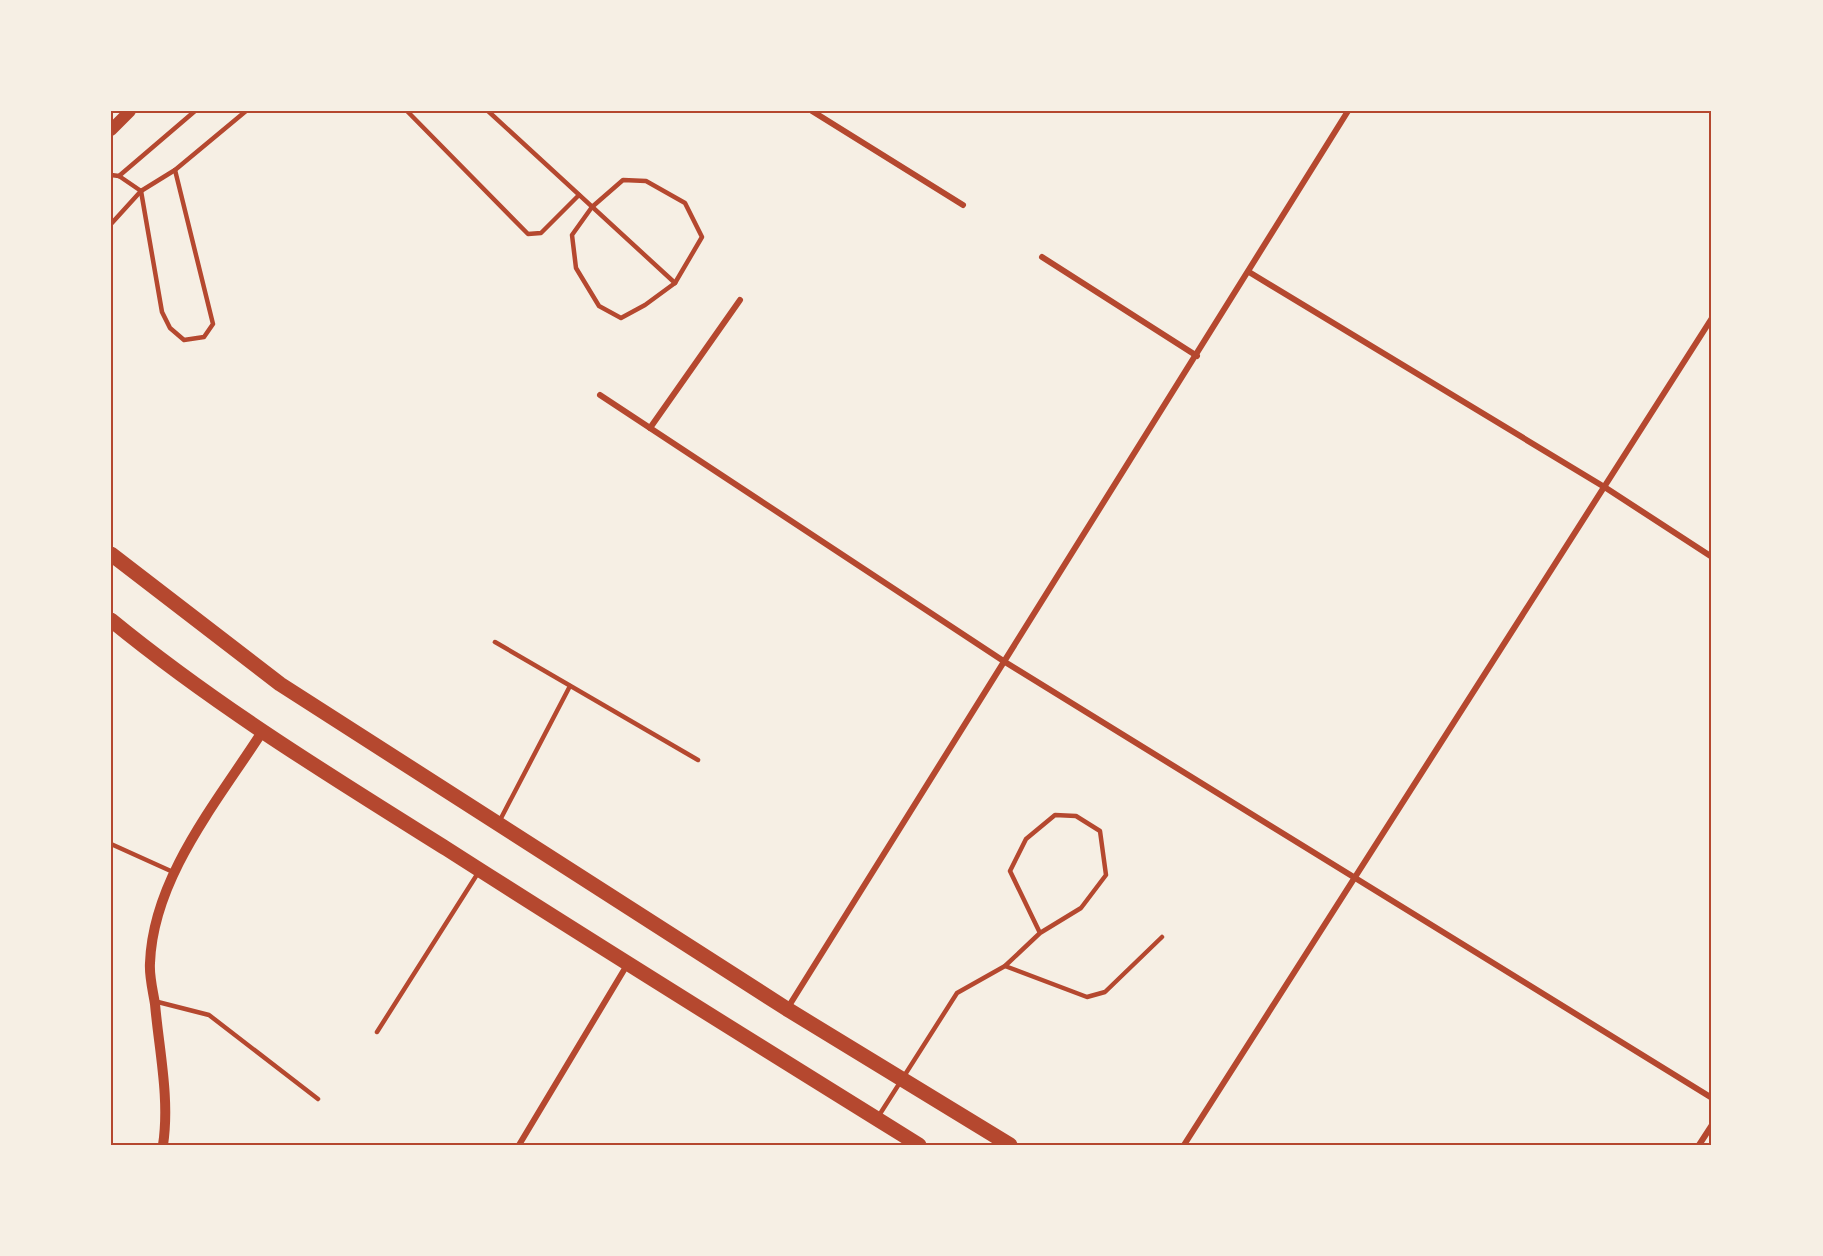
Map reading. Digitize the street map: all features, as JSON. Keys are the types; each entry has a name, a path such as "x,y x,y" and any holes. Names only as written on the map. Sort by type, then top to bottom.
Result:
{"main road":[{"path":"111,130 127,112"},
{"path":"111,555 280,684 787,1009 1010,1145"},
{"path":"111,620 162,662 262,732 627,965 919,1145"}],"street":[{"path":"812,111 963,205"},
{"path":"787,1009 1348,111"},
{"path":"1042,257 1197,356"},
{"path":"1249,272 1606,488 1712,557"},
{"path":"650,428 740,300"},
{"path":"1184,1145 1353,876 1606,488 1712,318"},
{"path":"600,395 1005,662 1712,1098"},
{"path":"163,1145 163,1075 150,964 156,920 173,872 262,732"},
{"path":"519,1145 627,965"},
{"path":"1700,1145 1712,1125"}],"lane":[{"path":"119,176 195,111"},
{"path":"111,224 141,190 175,170 246,111"},
{"path":"407,111 528,234 541,233 579,195"},
{"path":"488,111 675,283"},
{"path":"111,175 119,176 141,190 162,312 170,328 184,340 204,337 213,324 175,170"},
{"path":"623,180 646,181 685,203 702,237 675,283 645,305 621,318 599,306 576,268 572,235 592,207 623,180"},
{"path":"495,642 698,760"},
{"path":"497,825 570,686"},
{"path":"876,1119 957,993 1005,966 1040,933 1081,908 1106,875 1100,831 1076,816 1055,815 1026,839 1010,871 1040,933"},
{"path":"111,844 173,872"},
{"path":"377,1032 480,870"},
{"path":"1005,966 1087,997 1105,992 1162,937"},
{"path":"154,1001 209,1015 318,1100"}]}
